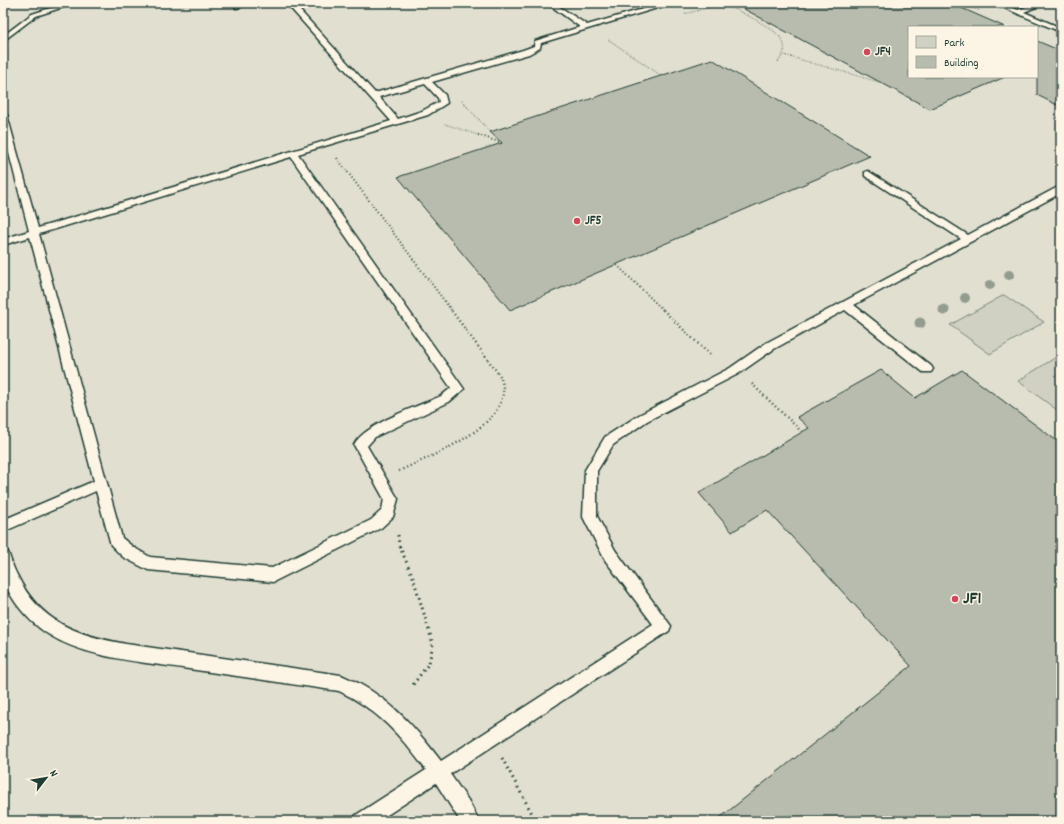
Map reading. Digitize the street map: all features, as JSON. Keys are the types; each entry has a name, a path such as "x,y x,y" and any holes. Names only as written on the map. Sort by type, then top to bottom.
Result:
{"lane":[{"path":"3,6 10,3"},
{"path":"3,39 34,15 73,3"},
{"path":"289,3 397,122"},
{"path":"552,5 567,3"},
{"path":"374,96 526,52 538,47 537,42 671,3"},
{"path":"996,3 1061,30"},
{"path":"1018,12 1042,3"},
{"path":"552,5 586,28"},
{"path":"3,242 426,113 443,103 442,97 427,81"},
{"path":"3,115 102,483 116,541 128,552 148,563 272,575 376,524 388,513 391,499 360,445 372,433 445,399 458,389 293,154"},
{"path":"868,174 968,239"},
{"path":"362,821 664,626 610,555 590,517 591,470 609,441 643,418 734,371 770,346 1061,189"},
{"path":"846,305 927,369"},
{"path":"3,526 102,483"},
{"path":"3,557 21,599 37,616 64,634 123,652 342,683 373,700 394,719 438,772 470,821"}],"path":[{"path":"724,3 778,35 784,44 784,55 778,62"},
{"path":"606,37 662,76"},
{"path":"784,55 879,82"},
{"path":"458,97 490,132"},
{"path":"426,113 433,120 502,143"},
{"path":"617,264 711,356"},
{"path":"749,381 802,432"},
{"path":"491,737 536,821"}],"shaded area":[{"path":"3,3 1061,3 1061,821 3,821"}],"green space":[{"path":"1004,295 1044,322 990,354 950,325"},
{"path":"1061,354 1061,413 1018,381"}],"building":[{"name":"JF4","path":"733,3 950,3 1003,26 908,26 908,78 1003,78 930,109"},
{"path":"1038,41 1061,51 1061,107 1037,95"},
{"name":"JF5","path":"712,59 870,156 510,310 398,177 502,143 490,132"},
{"name":"JF1","path":"881,370 915,398 962,370 1061,444 1061,821 716,821 911,666 767,510 732,532 699,493 809,428 797,417"}],"place":[{"name":"JF4","path":"867,52"},
{"name":"JF5","path":"577,221"},
{"name":"JF1","path":"955,599"}]}
